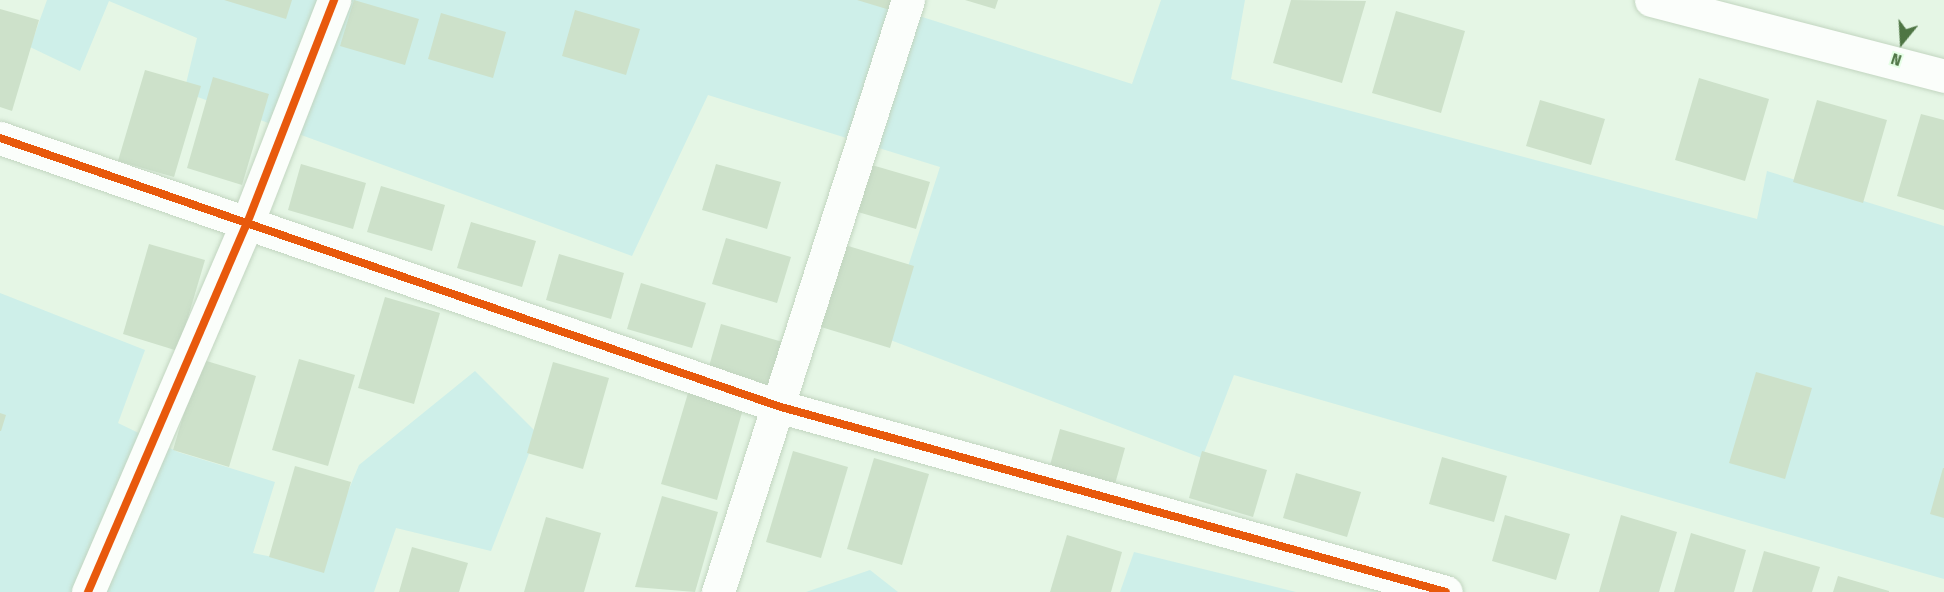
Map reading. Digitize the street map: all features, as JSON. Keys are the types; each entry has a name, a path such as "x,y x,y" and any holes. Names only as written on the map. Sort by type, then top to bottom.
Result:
{"street":[{"path":"88,592 246,226 334,0"},
{"path":"718,592 781,407 908,0"},
{"path":"1651,0 1944,76"},
{"path":"0,138 246,226 781,407 1446,592"}],"shaded area":[{"path":"47,0 869,0 1132,84 1161,0 1245,0 1231,79 1757,219 1767,171 1944,226 1944,579 1234,375 1202,458 885,338 940,167 708,95 632,256 184,92 197,38 109,1 80,71 30,47"},
{"path":"0,293 145,350 118,423 178,452 275,482 253,553 317,566 359,465 475,371 537,433 491,551 396,528 374,592 0,592"},
{"path":"1134,552 1296,592 1120,592"},
{"path":"870,570 898,592 806,592"}],"building":[{"path":"224,0 292,0 286,19"},
{"path":"354,0 419,19 405,65 340,46"},
{"path":"857,0 894,0 890,10"},
{"path":"965,0 998,0 995,9"},
{"path":"1291,0 1366,1 1342,83 1273,63"},
{"path":"0,9 39,20 12,111 0,107"},
{"path":"575,10 640,29 626,75 562,56"},
{"path":"1396,11 1465,31 1441,113 1372,93"},
{"path":"441,13 506,32 493,78 428,59"},
{"path":"145,70 201,86 174,177 118,161"},
{"path":"213,77 269,94 242,185 187,168"},
{"path":"1699,78 1769,99 1745,181 1675,160"},
{"path":"1540,100 1605,119 1591,165 1526,146"},
{"path":"1817,100 1887,120 1863,203 1793,182"},
{"path":"1921,114 1944,120 1944,210 1897,196"},
{"path":"865,163 930,182 916,229 851,210"},
{"path":"301,164 366,183 353,229 288,210"},
{"path":"716,164 781,182 767,229 702,210"},
{"path":"381,186 445,205 432,251 367,232"},
{"path":"471,222 536,241 522,287 457,268"},
{"path":"726,238 791,257 777,303 712,284"},
{"path":"149,244 205,260 178,351 123,334"},
{"path":"845,245 914,266 890,348 821,327"},
{"path":"559,254 624,273 611,319 546,300"},
{"path":"641,283 706,303 692,348 627,329"},
{"path":"385,297 440,313 414,404 358,388"},
{"path":"721,324 786,343 773,389 708,370"},
{"path":"200,359 256,376 229,467 173,450"},
{"path":"299,359 355,375 328,466 272,450"},
{"path":"553,362 609,378 583,469 527,453"},
{"path":"1756,372 1812,388 1785,479 1729,463"},
{"path":"688,393 743,409 717,500 661,484"},
{"path":"0,413 6,415 1,431 0,431"},
{"path":"1060,429 1125,448 1112,495 1047,476"},
{"path":"793,451 848,467 821,558 766,542"},
{"path":"1202,451 1267,470 1253,517 1189,498"},
{"path":"1442,457 1507,476 1494,522 1429,504"},
{"path":"874,458 929,474 902,565 847,549"},
{"path":"295,466 351,482 324,573 269,557"},
{"path":"1944,468 1944,518 1930,514"},
{"path":"1296,473 1361,492 1347,537 1283,518"},
{"path":"662,496 718,512 695,592 635,587"},
{"path":"1505,515 1570,534 1556,580 1492,561"},
{"path":"1621,515 1677,532 1659,592 1599,592"},
{"path":"546,517 601,533 584,592 524,592"},
{"path":"1691,533 1746,550 1734,592 1674,592"},
{"path":"1067,535 1122,552 1111,592 1050,592"},
{"path":"412,547 468,563 459,592 399,592"},
{"path":"1764,551 1820,567 1812,592 1752,592"},
{"path":"1838,576 1889,591 1889,592 1833,592"}],"cycle path":[{"path":"88,592 246,226 334,0"},
{"path":"0,138 781,407 1446,592"}]}
